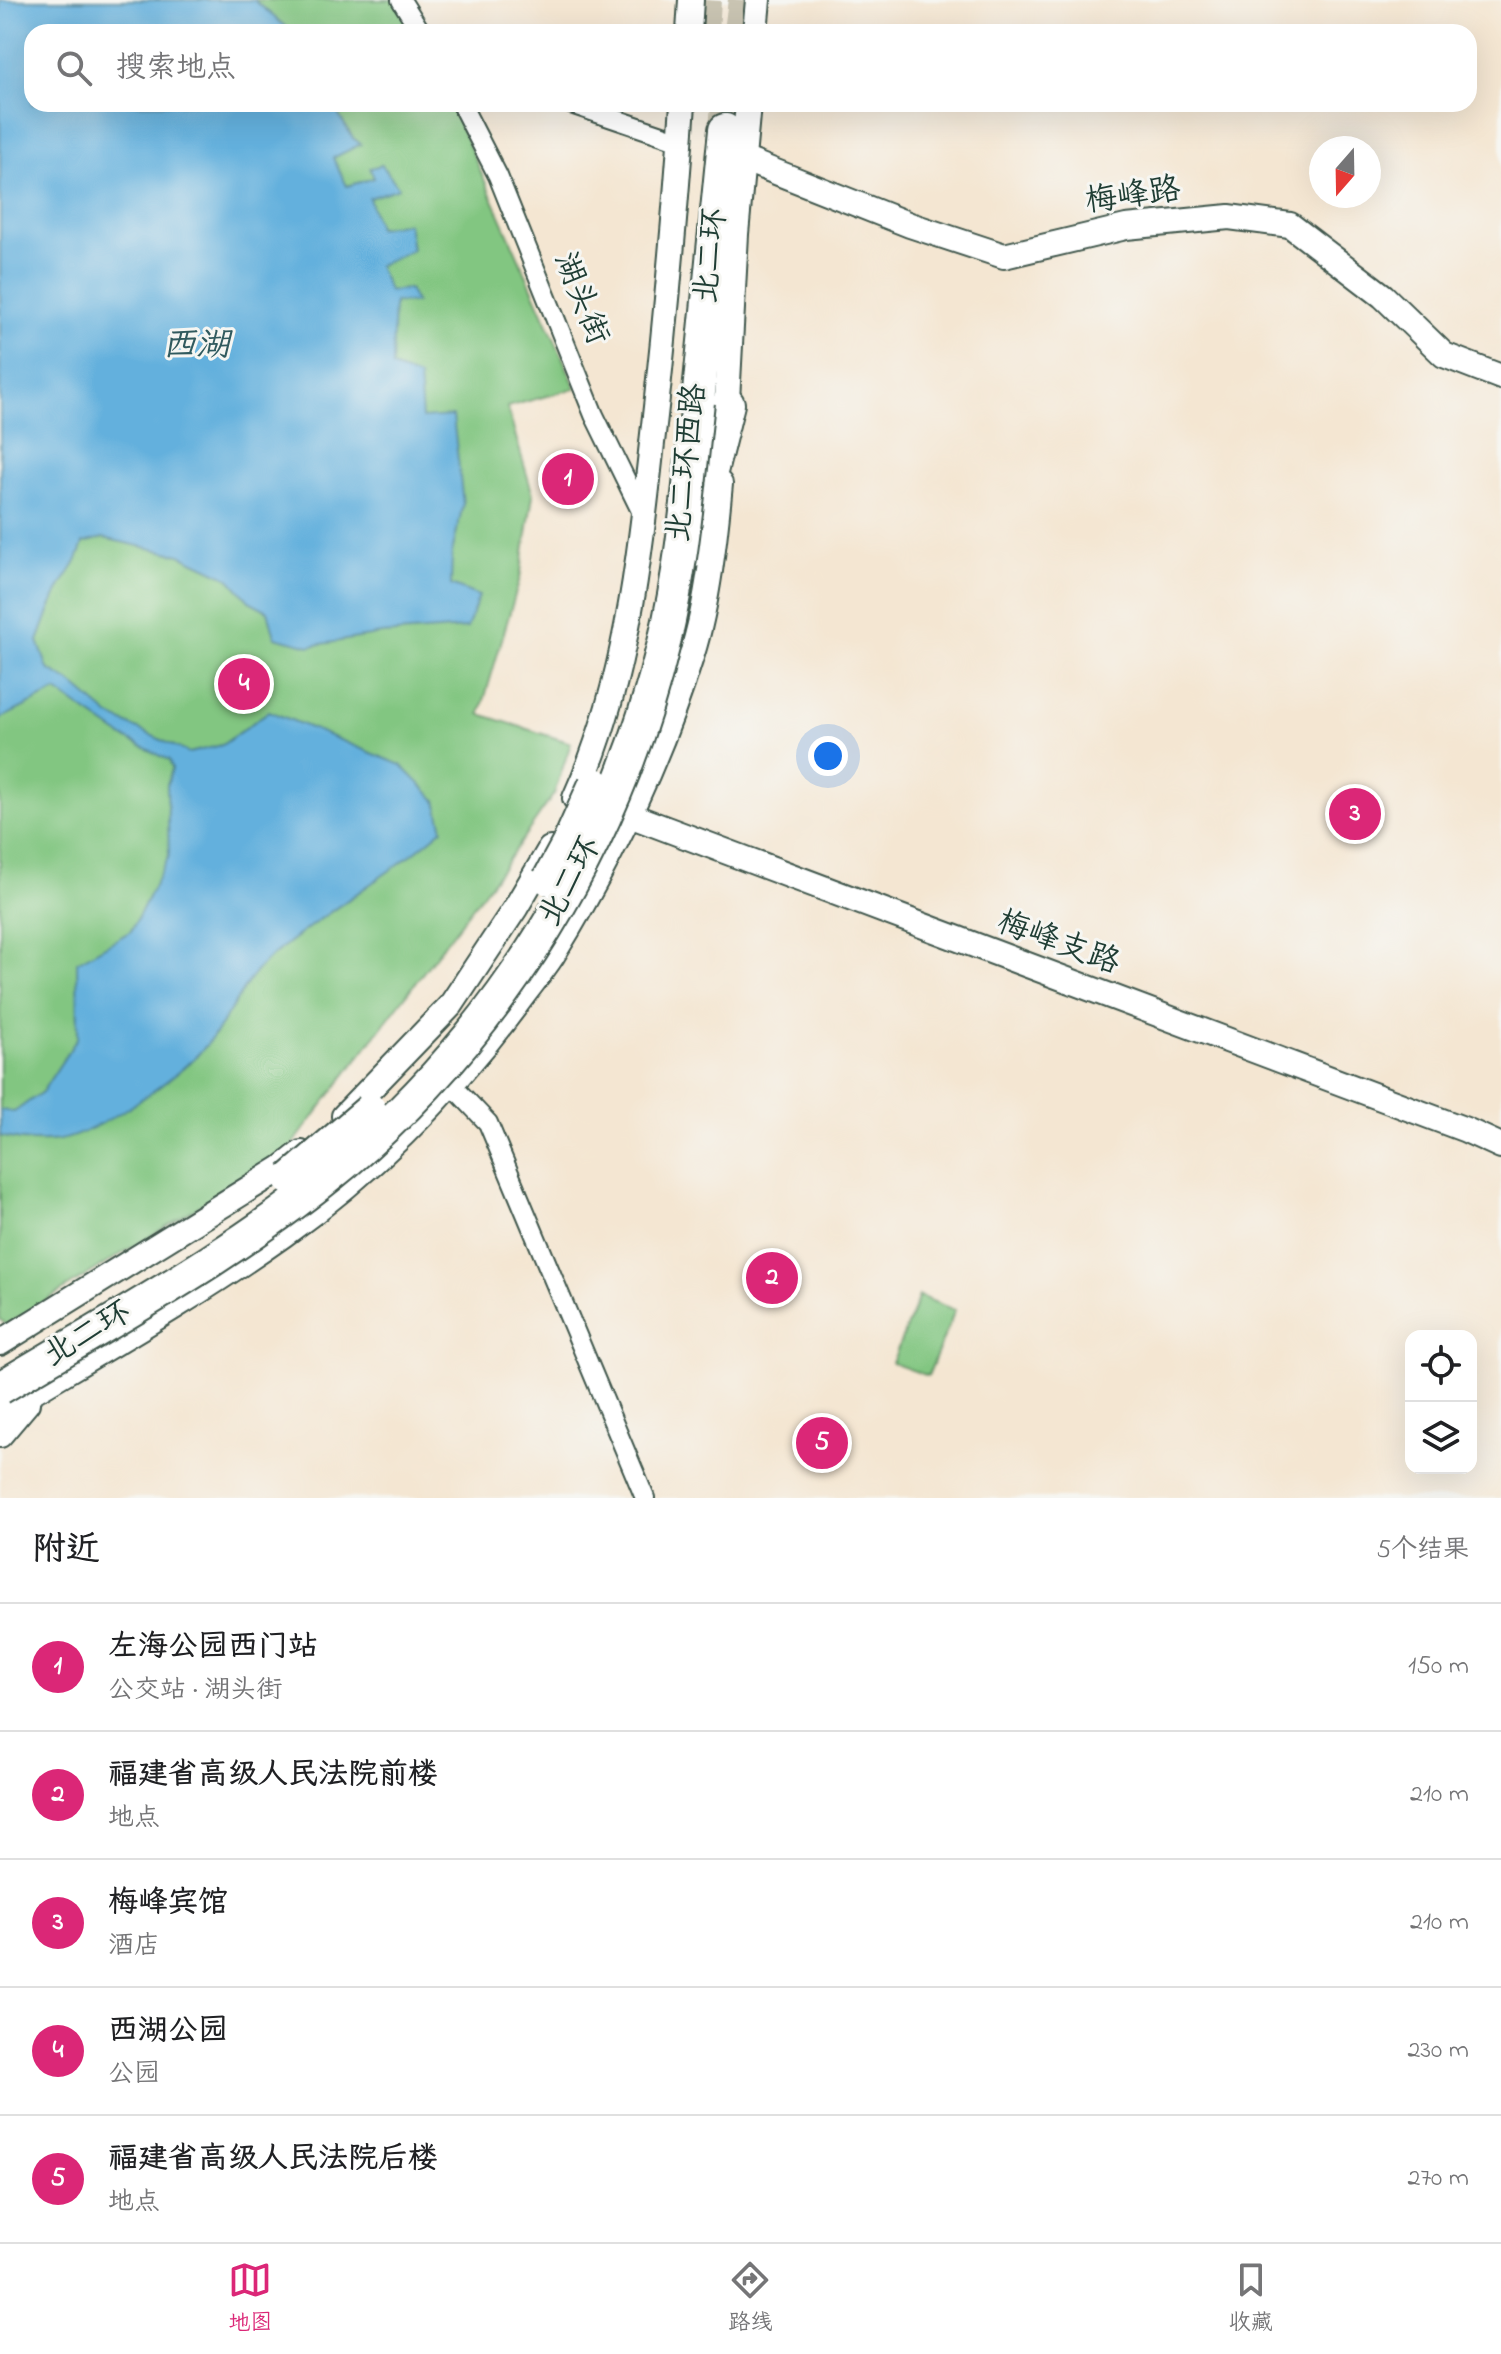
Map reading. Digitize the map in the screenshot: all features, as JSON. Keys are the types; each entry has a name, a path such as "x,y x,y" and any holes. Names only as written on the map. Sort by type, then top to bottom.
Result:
{"highway":[{"name":"北二环","path":"0,1388 193,1271 272,1219 344,1164 422,1090 467,1040 541,938 592,847 630,755 664,643 682,537 701,402 698,126"},
{"name":"北二环","path":"0,1365 185,1254 258,1205 330,1146 408,1075 461,1017 522,928 569,842 611,747 645,637 662,534 701,402"},
{"path":"664,643 699,525 701,402"}],"main road":[{"path":"690,24 691,0"},
{"path":"756,24 758,0"},
{"name":"北二环西路","path":"0,1411 178,1303 284,1234 391,1147 484,1048 551,958 629,816 652,764 693,651 714,547 701,402 736,234 747,112"},
{"name":"北二环西路","path":"0,1343 282,1168 336,1124 451,1005 516,907 553,844 599,742 629,617 698,126"},
{"name":"梅峰路","path":"743,159 910,225 1004,256 1126,227 1229,217 1290,225 1383,296 1444,355 1501,377"},
{"path":"577,794 629,816"},
{"name":"梅峰支路","path":"629,816 1466,1130 1501,1146"},
{"name":"梅峰支路","path":"1466,1130 1501,1138"},
{"path":"0,1435 44,1384"}],"street":[{"path":"401,0 416,24"},
{"name":"湖头街","path":"465,112 498,176 594,415 644,517"},
{"path":"617,112 698,126"},
{"path":"450,1083 488,1123 645,1498"}],"green space":[{"path":"0,0 395,0 408,24 24,24 24,112 455,112 576,388 507,407 533,495 520,578 480,714 571,743 554,794 503,867 287,1152 6,1325 0,1319"},
{"path":"919,1296 955,1310 928,1376 892,1363"}],"water":[{"name":"西湖","path":"0,0 254,0 282,24 24,24 24,112 337,112 353,138 361,144 333,158 347,186 374,178 370,168 382,165 399,188 369,198 378,228 408,223 412,250 378,266 389,291 409,289 416,303 394,302 392,367 419,377 422,418 453,416 463,504 452,553 451,585 479,596 467,628 382,634 310,646 275,637 268,611 249,601 229,578 180,555 103,538 83,543 75,564 56,596 38,641 48,669 69,681 110,716 189,753 222,745 269,711 401,765 436,800 443,829 267,960 250,979 203,1049 176,1074 136,1103 94,1127 60,1140 23,1140 0,1136 0,1110 14,1112 42,1092 78,1037 77,962 131,931 169,856 167,785 172,768 169,760 123,737 56,691 0,719"}],"tunnel":[{"path":"704,24 705,0"},
{"path":"741,24 744,0"},
{"path":"725,130 726,112"}],"place":[{"name":"左海公园西门站","path":"568,479"},
{"name":"西湖公园","path":"244,684"},
{"name":"梅峰宾馆","path":"1355,814"},
{"name":"福建省高级人民法院前楼","path":"772,1278"},
{"name":"福建省高级人民法院后楼","path":"822,1443"}]}
